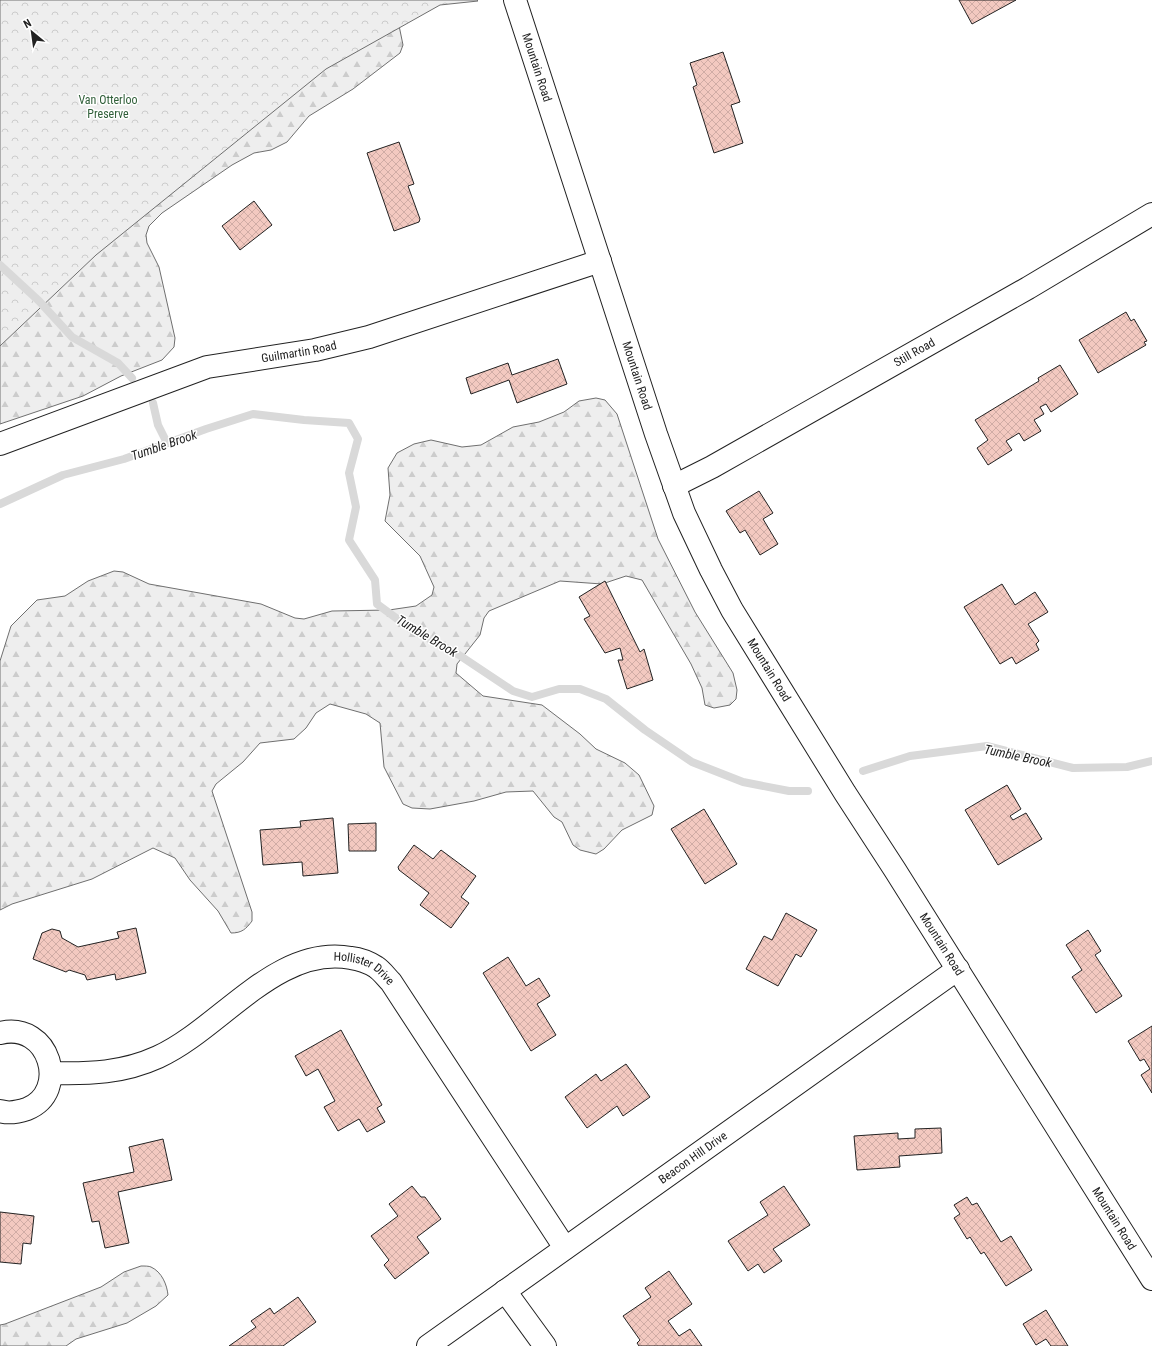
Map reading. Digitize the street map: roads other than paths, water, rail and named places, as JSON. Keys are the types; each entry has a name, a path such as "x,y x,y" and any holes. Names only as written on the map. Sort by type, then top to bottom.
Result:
{"street":[{"name":"Mountain Road","path":"515,0 656,434 674,486 694,536 732,610 845,793 896,870 1152,1279"},
{"name":"Still Road","path":"674,486 712,467 1028,288 1152,214"},
{"name":"Guilmartin Road","path":"0,444 207,368 315,350 369,337 600,261"},
{"name":"Hollister Drive","path":"51,1073 82,1074 110,1072 138,1065 160,1056 183,1042 266,980 285,969 303,961 322,956 343,956 362,960 377,968 391,982 565,1248"},
{"name":"Beacon Hill Drive","path":"428,1346 958,969"},
{"path":"0,1033 7,1031 21,1032 33,1038 43,1048 49,1060 51,1073 49,1086 42,1098 32,1107 19,1112 6,1113 0,1111"},
{"path":"505,1291 545,1346"}],"waterway":[{"path":"0,265 39,301 72,337 118,363 132,378"},
{"path":"153,403 158,425 167,443"},
{"name":"Tumble Brook","path":"0,504 63,475 124,459 206,429 253,414 304,420 349,423 358,439 349,473 356,507 349,540 375,580 377,604 411,629 459,655 513,691 532,697 559,689 580,689 606,699 645,730 692,762 743,782 789,791 808,791"},
{"name":"Tumble Brook","path":"863,771 910,756 987,746 1073,768 1127,767 1152,761"}],"park label":[{"name":"Van Otterloo Preserve","path":"108,107"}]}
